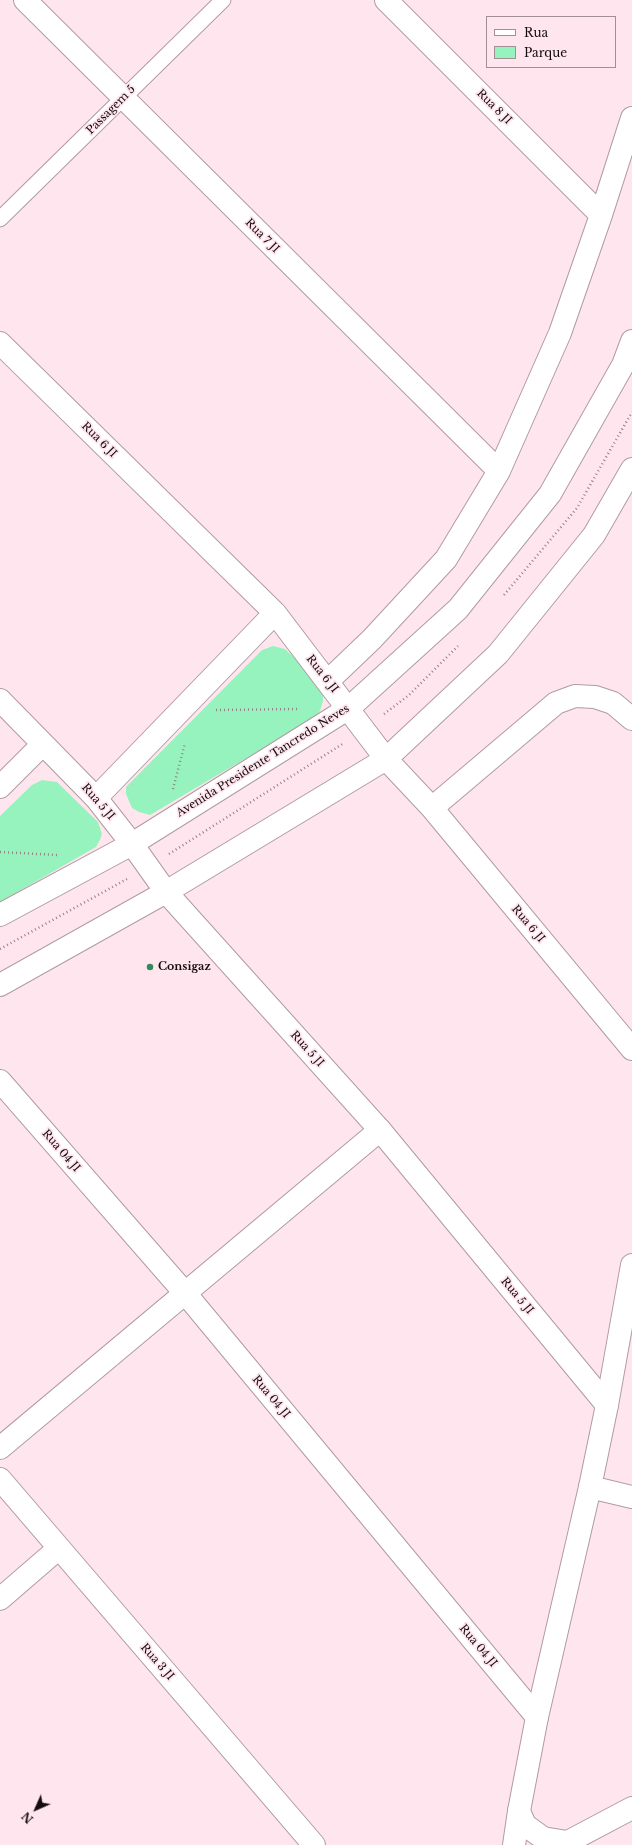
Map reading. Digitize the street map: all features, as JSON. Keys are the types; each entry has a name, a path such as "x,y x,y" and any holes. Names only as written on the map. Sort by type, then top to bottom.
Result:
{"street":[{"name":"Rua 7 JI","path":"25,0 499,472"},
{"name":"Rua 8 JI","path":"386,0 602,215"},
{"path":"328,681 372,639 446,559 499,472 560,333 602,215 632,118"},
{"name":"Avenida Presidente Tancredo Neves","path":"0,915 132,844 349,708 458,609 550,494 623,366 632,341"},
{"name":"Rua 6 JI","path":"0,343 275,613 349,708 386,759 432,808 632,1049"},
{"path":"0,985 166,892 386,759 498,654 594,535 632,469"},
{"path":"96,798 275,613"},
{"path":"432,808 556,703 575,696 595,696 613,703 632,719"},
{"name":"Rua 5 JI","path":"0,700 96,798 132,844 166,892 380,1130 607,1405"},
{"path":"0,787 43,744"},
{"name":"Rua 04 JI","path":"0,1081 185,1293 537,1717"},
{"path":"0,1448 380,1130"},
{"path":"514,1845 537,1717 590,1487 607,1405 632,1265"},
{"name":"Rua 3 JI","path":"0,1479 314,1845"},
{"path":"590,1487 632,1497"},
{"path":"0,1599 59,1548"},
{"path":"519,1811 525,1825 543,1838 565,1844 632,1808"}],"lane":[{"name":"Passagem 5","path":"0,219 222,0"}],"path":[{"path":"209,710 302,709"},
{"path":"164,824 186,740"},
{"path":"0,852 60,856"}],"green space":[{"path":"273,646 285,649 320,682 323,692 323,701 320,711 314,718 150,815 132,808 126,794 126,787 262,650"},
{"path":"42,780 57,782 98,822 102,834 100,840 96,847 0,902 0,816 32,785"}],"place":[{"name":"Consigaz","path":"150,967"}]}
